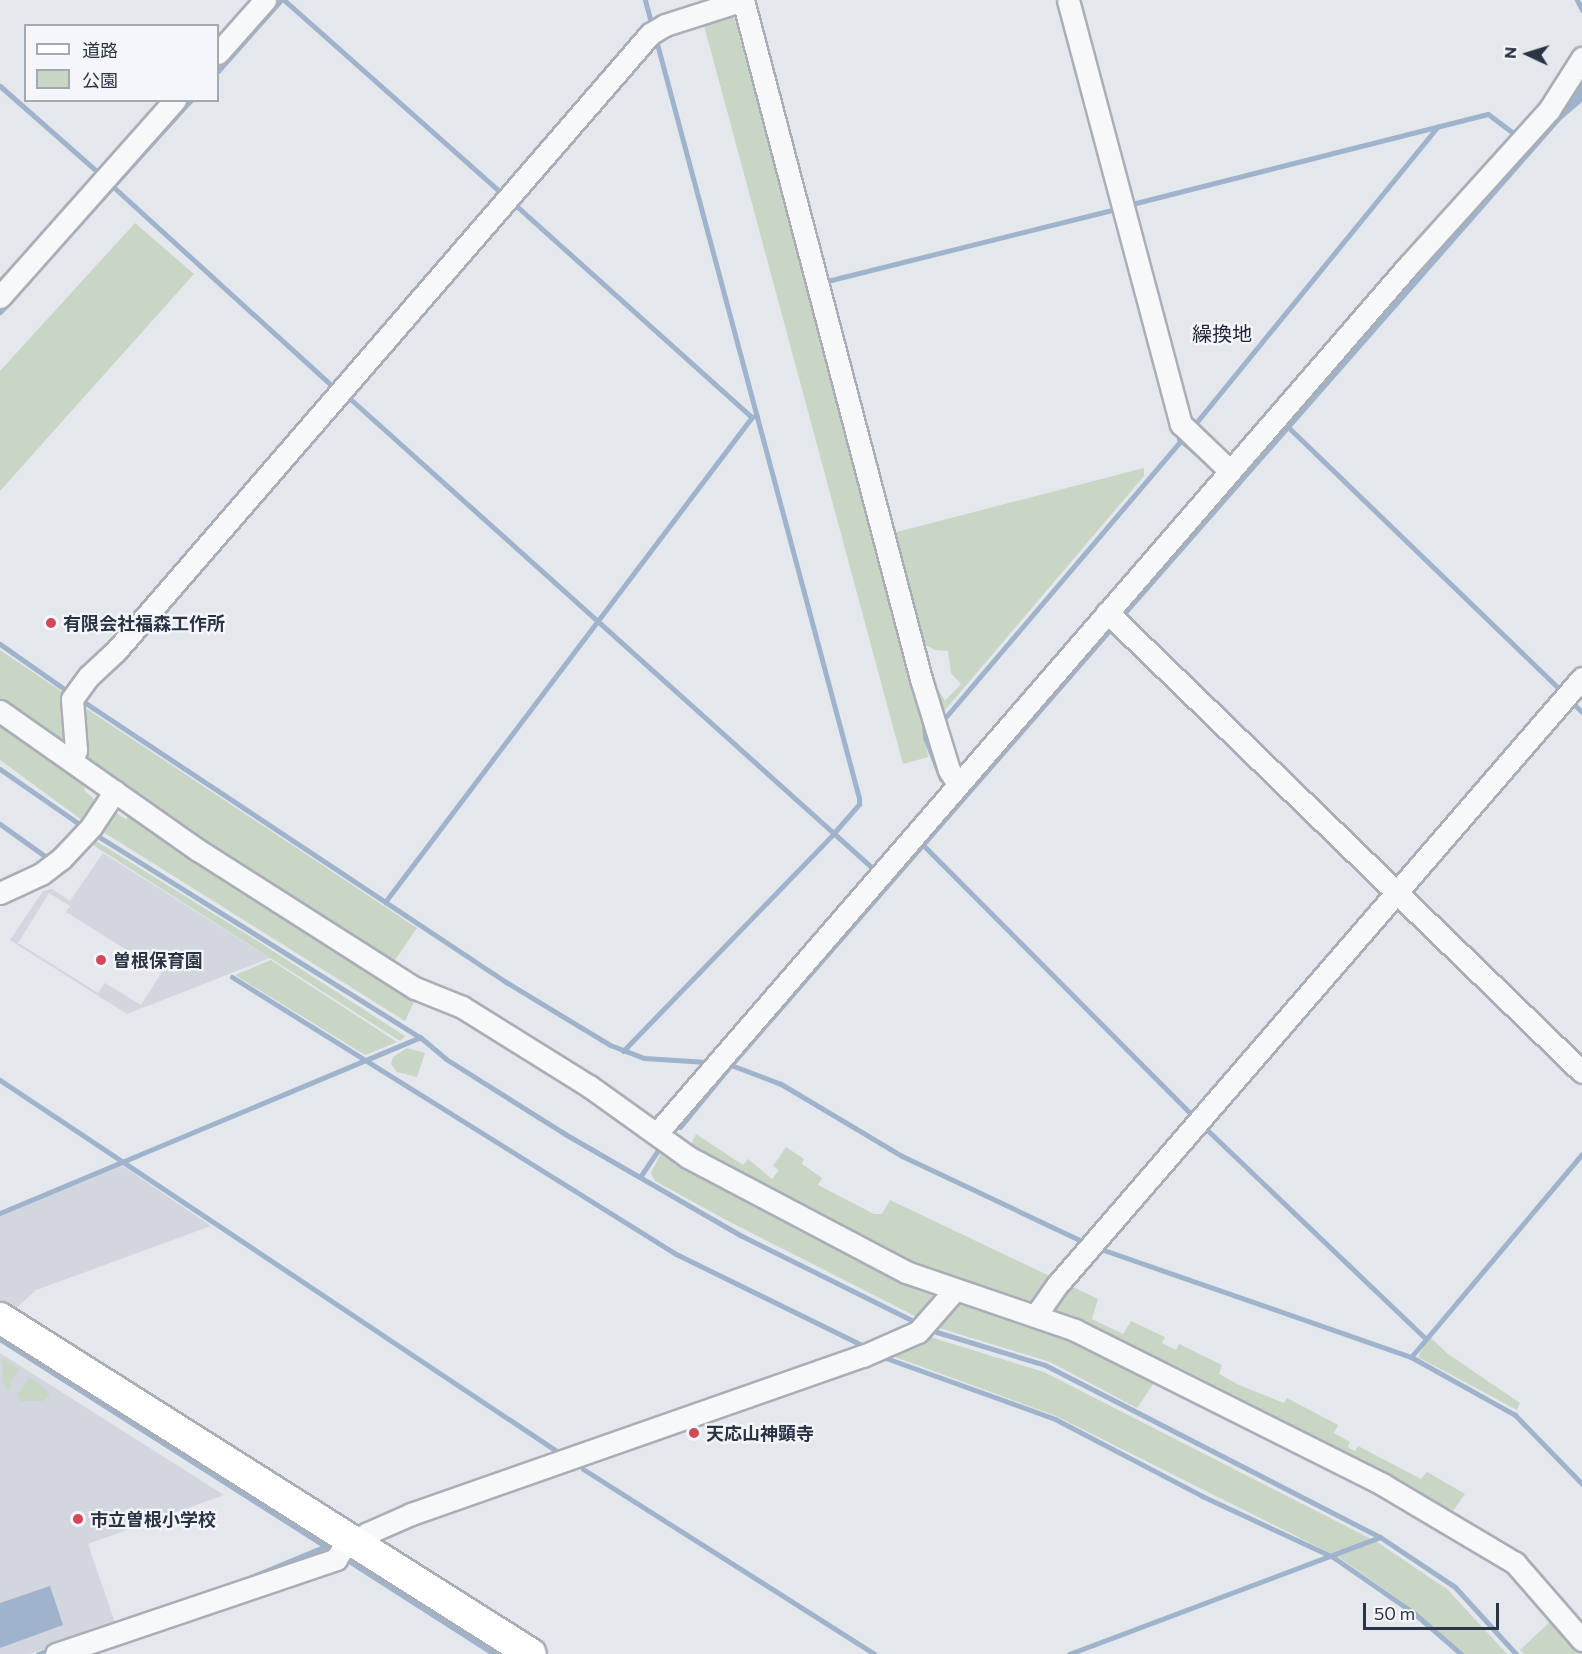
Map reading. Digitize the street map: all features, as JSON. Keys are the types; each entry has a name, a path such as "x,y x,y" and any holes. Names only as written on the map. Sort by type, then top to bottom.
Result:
{"street":[{"path":"219,53 265,0"},
{"path":"1068,0 1187,434 1228,474"},
{"path":"72,761 76,750 75,696 653,31 738,2 819,283 934,721 949,770 958,784"},
{"path":"657,1133 958,784 1114,619 1228,474 1549,110 1582,58"},
{"path":"0,297 174,102"},
{"path":"1114,619 1402,892 1582,1072"},
{"path":"1036,1315 1043,1301 1402,892 1572,691"},
{"path":"0,711 198,850 415,988 462,1007 589,1086 688,1157 906,1272 953,1292 1036,1315 1075,1330 1271,1427 1422,1506 1515,1563 1582,1640"},
{"path":"0,893 54,866 86,832 115,791"},
{"path":"56,1654 344,1550 411,1514 863,1356 923,1326 953,1292"},
{"path":"0,1318 344,1550 531,1654"}],"shaded area":[{"path":"103,853 270,958 127,1014 10,940 43,891 52,889 70,901","holes":["49,893 70,906 66,912 162,972 141,1005 105,983 98,993 18,943"]},
{"path":"120,1164 211,1226 36,1290 10,1314 0,1307 0,1214"},
{"name":"市立曽根小学校","path":"0,1353 224,1495 88,1544 115,1623 30,1654 0,1654"}],"green space":[{"path":"732,9 921,714 928,757 903,764 702,18"},
{"path":"135,223 194,274 0,491 0,371"},
{"path":"1144,468 1144,476 940,716 931,677 945,701 961,684 951,673 948,651 935,650 916,640 889,534"},
{"path":"0,650 67,695 69,746 63,747 0,702"},
{"path":"78,703 417,928 393,963 88,766 81,750"},
{"path":"0,720 88,782 84,790 94,799 86,823 0,760"},
{"path":"114,812 126,819 130,814 416,998 405,1021 100,830"},
{"path":"96,841 405,1036 400,1041 93,845"},
{"path":"271,960 397,1042 365,1055 235,975"},
{"path":"407,1048 425,1053 417,1077 397,1072 391,1064 393,1057"},
{"path":"696,1134 743,1165 748,1159 772,1179 779,1170 773,1166 786,1147 804,1159 802,1164 822,1178 818,1185 874,1214 882,1214 890,1200 1056,1279 1034,1309 911,1265 689,1148"},
{"path":"663,1149 936,1296 919,1318 728,1221 655,1181 651,1173"},
{"path":"1065,1283 1098,1299 1092,1319 1123,1334 1131,1321 1165,1337 1162,1343 1176,1350 1179,1344 1222,1365 1219,1374 1239,1385 1284,1403 1287,1398 1338,1425 1334,1433 1350,1442 1348,1447 1355,1451 1358,1446 1421,1479 1427,1472 1465,1494 1448,1518 1046,1310"},
{"path":"960,1300 1066,1334 1156,1380 1137,1408 1050,1362 936,1327"},
{"path":"927,1336 1044,1372 1377,1542 1448,1590 1507,1654 1464,1654 1405,1604 1340,1558 1056,1416 884,1353"},
{"path":"1429,1336 1448,1354 1520,1403 1517,1410 1418,1357"},
{"path":"2,1358 20,1370 12,1379 10,1392 3,1384"},
{"path":"29,1378 38,1382 50,1395 43,1401 20,1401 17,1394"},
{"path":"1554,1618 1582,1654 1524,1654 1520,1650"}],"water":[{"path":"1582,76 1582,102 1562,119 1557,115"},
{"path":"50,1586 63,1625 0,1648 0,1603"}],"waterway":[{"path":"219,70 281,0"},
{"path":"284,0 505,196"},
{"path":"645,0 652,27"},
{"path":"1577,0 1582,10"},
{"path":"623,1051 833,834 859,804 655,36"},
{"path":"0,86 102,176"},
{"path":"31,277 189,102"},
{"path":"1120,618 1563,113"},
{"path":"1128,205 1488,114 1517,136"},
{"path":"1191,429 1437,127"},
{"path":"109,183 335,389"},
{"path":"512,202 752,417 757,415"},
{"path":"823,282 1119,208"},
{"path":"0,312 11,300"},
{"path":"347,396 877,872"},
{"path":"385,902 752,417"},
{"path":"1287,426 1562,692"},
{"path":"938,720 944,719 1185,436"},
{"path":"1179,439 1202,458"},
{"path":"731,1065 1114,625"},
{"path":"0,644 70,693"},
{"path":"78,698 506,982 610,1045 644,1058 707,1062"},
{"path":"1568,699 1582,712"},
{"path":"924,721 925,737 941,779"},
{"path":"0,769 85,828"},
{"path":"0,824 49,859"},
{"path":"93,833 420,1037 446,1059 565,1134 742,1236 919,1324"},
{"path":"923,845 1195,1118"},
{"path":"232,977 676,1254 866,1347"},
{"path":"0,1213 420,1037"},
{"path":"680,1127 731,1065 781,1084 902,1156 1086,1243"},
{"path":"0,1080 561,1454"},
{"path":"1202,1125 1425,1338"},
{"path":"640,1177 658,1150"},
{"path":"1411,1357 1582,1154"},
{"path":"1098,1248 1411,1357 1515,1415 1582,1484"},
{"path":"927,1329 1045,1365 1380,1537 1455,1587 1516,1654"},
{"path":"0,1339 336,1553"},
{"path":"883,1357 1055,1419 1202,1496 1333,1557 1415,1614 1461,1654"},
{"path":"583,1469 874,1654"},
{"path":"1069,1654 1380,1537"},
{"path":"251,1577 326,1546"},
{"path":"344,1558 494,1654"},
{"path":"38,1654 51,1649"}],"place":[{"name":"有限会社福森工作所","path":"51,623"},
{"name":"曽根保育園","path":"101,960"},
{"name":"天応山神顕寺","path":"694,1433"},
{"name":"市立曽根小学校","path":"78,1519"}],"district":[{"name":"繰換地","path":"1222,333"}]}
